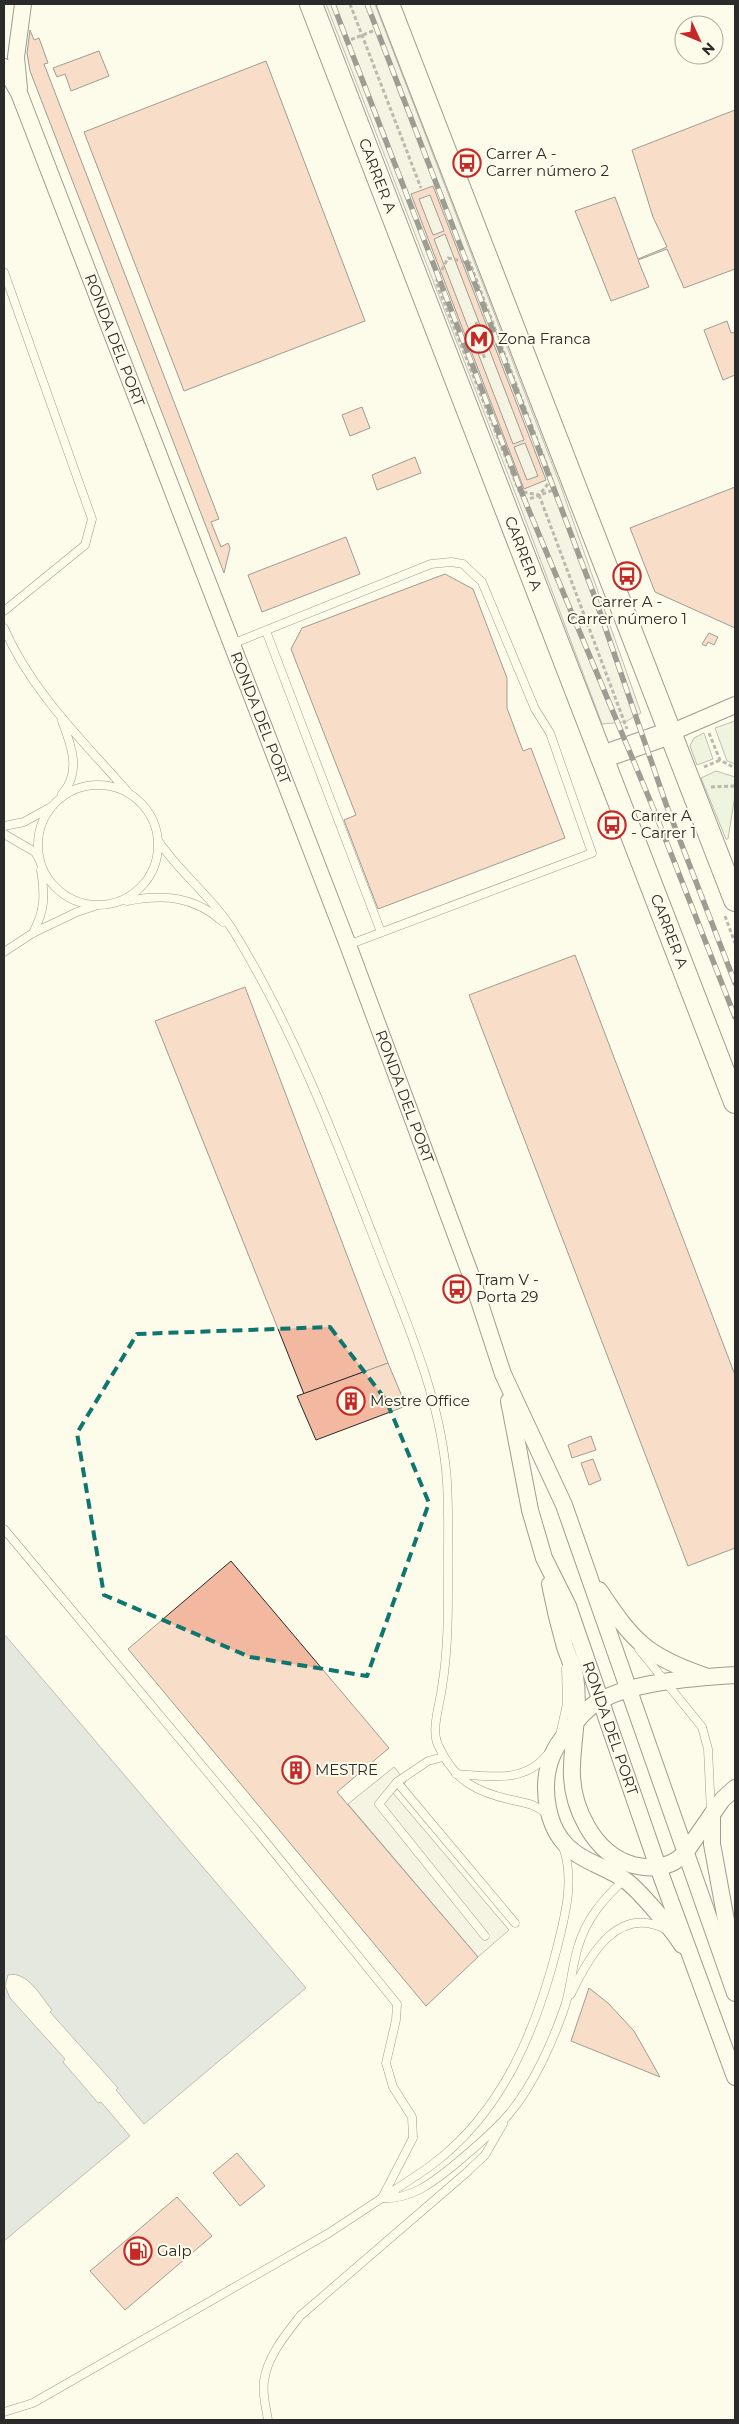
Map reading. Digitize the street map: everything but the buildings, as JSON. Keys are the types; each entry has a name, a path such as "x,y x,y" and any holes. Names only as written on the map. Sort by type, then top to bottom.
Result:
{"main road":[{"name":"CARRER A","path":"311,4 735,1102"},
{"path":"389,12 735,900"},
{"path":"602,757 670,733"},
{"path":"722,1068 735,1113"}],"street":[{"path":"19,93 16,57 22,12"},
{"name":"RONDA DEL PORT","path":"4,67 19,93 348,946 470,1274 503,1374 564,1505 735,1993"},
{"path":"670,733 735,705"},
{"name":"RONDA DEL PORT","path":"503,1374 530,1510 544,1558 568,1606 651,1868 698,1976 735,2077"},
{"path":"544,1558 565,1646 574,1674 577,1720 572,1772 573,1788 580,1811 590,1832 604,1849 620,1860 651,1868 673,1864 686,1853 712,1814 735,1788"},
{"path":"585,1568 621,1623 635,1639 663,1660 709,1678"},
{"path":"698,1976 675,1935 624,1880 576,1854 560,1839 547,1807 546,1781 549,1762 558,1742 577,1720 599,1701 628,1690 667,1682 735,1675"},
{"path":"712,1814 712,1844 735,1969"}],"lane":[{"path":"4,272 92,519 85,545 4,611"},
{"path":"232,644 431,564 451,562 463,564 482,582 535,709 550,733 592,853 348,946"},
{"path":"4,628 28,672 59,714 128,792 144,804 155,822 159,842 156,862 148,879 134,894 116,902"},
{"path":"266,631 381,932"},
{"path":"32,933 42,916 44,902 38,839 43,820 66,790 74,765 72,747 59,714"},
{"path":"4,826 24,822 39,815 70,791 89,785 109,785 128,792"},
{"path":"4,834 25,845 39,859 47,877 60,892 77,901 96,905"},
{"path":"159,842 174,864 206,896 235,934 292,1040 352,1180 424,1367 441,1426 448,1499 448,1618 444,1676 435,1732 437,1744 454,1774 484,1792 533,1805 552,1820"},
{"path":"4,952 32,933 77,912 96,905 154,896 175,898 208,911 235,934"},
{"path":"4,1529 254,1827 397,2004 396,2020 386,2063 393,2087 412,2117 413,2138 382,2198"},
{"path":"621,1623 634,1643 702,1727 706,1738 712,1814"},
{"path":"454,1774 511,1776 537,1766 558,1742 565,1718 568,1692 565,1646"},
{"path":"443,1757 428,1761 397,1782 378,1804 485,1936"},
{"path":"397,1782 516,1922"},
{"path":"4,2412 33,2404 329,2234 434,2164 459,2140 495,2097 522,2052 534,2026 547,1987 565,1916 568,1871 560,1839"},
{"path":"565,2005 583,1931 593,1913 624,1880 651,1868"},
{"path":"268,2420 264,2382 267,2368 286,2334 300,2316 485,2155 537,2071 565,2005 590,1958 614,1933 634,1922 645,1921 675,1935"},
{"path":"382,2198 407,2196 426,2186 471,2151 509,2114"}],"path":[{"path":"350,4 421,188"},
{"path":"342,43 362,35 389,12"},
{"path":"476,322 484,359"},
{"path":"476,336 481,343"},
{"path":"466,349 496,337"},
{"path":"519,503 561,487"},
{"path":"539,495 627,730"},
{"path":"708,730 720,760 735,768"},
{"path":"698,769 720,760"},
{"path":"704,788 735,786"}],"highlighted area":[{"path":"330,1327 386,1400 429,1503 367,1676 250,1657 104,1595 77,1433 137,1334"}],"green space":[{"path":"735,721 735,764 727,761 715,728"},
{"path":"704,733 713,759 697,765 690,746 694,738"},
{"path":"716,771 735,777 735,795 728,839 726,839 701,778"}],"shaded area":[{"path":"326,4 375,4 561,487 641,713 625,722 602,724 519,503"},
{"path":"4,1634 306,1988 144,2124 116,2090 118,2088 50,2012 52,2010 33,1986 21,1977 8,1975 5,1986 10,1998 65,2059 63,2062 98,2103 101,2102 130,2136 4,2241"},
{"path":"394,1767 406,1782 393,1793 509,1930 478,1957 348,1804"}],"railway":[{"path":"333,4 525,501 654,810 735,1017"},
{"path":"367,4 594,595 666,804 735,983"}],"place":[{"name":"Carrer A - Carrer número 2","path":"467,163"},
{"name":"Zona Franca","path":"479,339"},
{"name":"Carrer A - Carrer número 1","path":"627,576"},
{"name":"Carrer A - Carrer 1","path":"612,825"},
{"name":"Tram V - Porta 29","path":"457,1289"},
{"name":"Mestre Office","path":"351,1401"},
{"name":"MESTRE","path":"296,1770"},
{"name":"Galp","path":"138,2251"}]}
